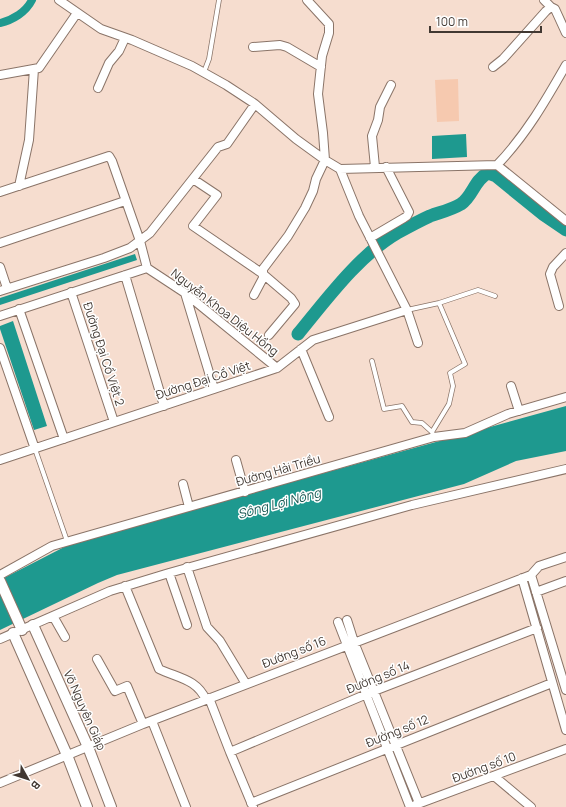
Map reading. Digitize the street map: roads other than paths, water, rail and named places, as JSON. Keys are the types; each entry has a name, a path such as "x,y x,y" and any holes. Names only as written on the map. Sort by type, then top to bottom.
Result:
{"street":[{"path":"59,0 101,29 204,72 255,104 296,139 340,169 497,165 566,221"},
{"path":"254,295 263,278 263,270 288,236 305,208 325,160 318,94 322,56 329,33 329,24 307,0"},
{"path":"544,0 555,9 566,33"},
{"path":"493,67 551,7"},
{"path":"0,75 39,68 77,13"},
{"path":"98,88 110,63 119,51 124,38"},
{"path":"253,47 280,45 287,47 321,67"},
{"path":"497,165 533,121 566,65"},
{"path":"19,186 29,140 34,70"},
{"path":"375,167 372,136 378,120 380,107 391,85"},
{"path":"0,267 4,289 104,258 130,248 150,233 218,147 227,144 255,104"},
{"path":"0,192 109,156 112,161 124,201 140,241 147,268 0,316"},
{"path":"371,240 407,216 409,212 386,167"},
{"path":"340,169 359,216 407,310 418,343"},
{"path":"193,179 217,195 193,226 263,274 291,298 294,304 269,335"},
{"path":"0,243 124,201"},
{"path":"559,306 551,271 566,253"},
{"name":"Nguyễn Khoa Diệu Hồng","path":"147,268 185,293 277,368"},
{"path":"125,275 164,406"},
{"name":"Đường Đại Cồ Việt 2","path":"71,292 114,422"},
{"path":"185,293 214,389"},
{"path":"19,309 64,439"},
{"name":"Đường Đại Cồ Việt","path":"0,460 277,368 313,340 407,310"},
{"path":"0,348 35,449"},
{"path":"301,349 329,417"},
{"path":"510,386 519,411"},
{"name":"Đường Hải Triều","path":"0,579 52,546 245,492 433,434 465,433 508,414 566,397"},
{"path":"236,460 245,492"},
{"path":"0,639 18,628 53,616 110,591 187,567 412,505 566,469"},
{"path":"183,484 189,507"},
{"name":"Đường số 16","path":"0,783 143,724 522,578 531,574 539,566 566,557"},
{"path":"187,567 207,627 220,641 246,684"},
{"path":"169,573 187,625"},
{"path":"531,574 564,676 566,690"},
{"path":"522,578 566,730"},
{"path":"0,579 87,807"},
{"path":"536,592 566,581"},
{"path":"125,586 159,669 196,685 208,699 252,805"},
{"path":"53,616 65,637"},
{"path":"347,620 350,643 366,694 410,807"},
{"path":"338,622 374,690 419,804"},
{"name":"Võ Nguyên Giáp","path":"33,624 88,747 111,807"},
{"name":"Đường số 14","path":"230,752 374,690 537,628"},
{"path":"97,659 115,691 127,686 143,724"},
{"name":"Đường số 12","path":"252,805 396,744 552,683"},
{"path":"152,721 186,807"},
{"name":"Đường số 10","path":"410,807 566,749"},
{"path":"494,776 531,807"}],"lane":[{"path":"204,72 209,59 218,0"},
{"path":"407,310 478,290 495,296"},
{"path":"372,361 384,409 402,406 412,422 422,423 433,434 441,415 450,404 453,386 450,373 465,364 439,302"},
{"path":"35,449 68,542"}],"water":[{"path":"466,134 467,157 432,159 432,136"},
{"path":"135,254 137,260 0,305 0,298"},
{"path":"13,321 47,426 34,430 0,329 0,326"},
{"name":"Sông Lợi Nông","path":"566,406 566,451 516,461 464,484 117,575 0,630 0,580 74,542"}],"waterway":[{"path":"0,23 19,15 32,0"},
{"path":"298,334 344,279 369,253 397,233 430,216 461,204 465,201 476,184 488,173 496,176 544,215 566,230"}]}
